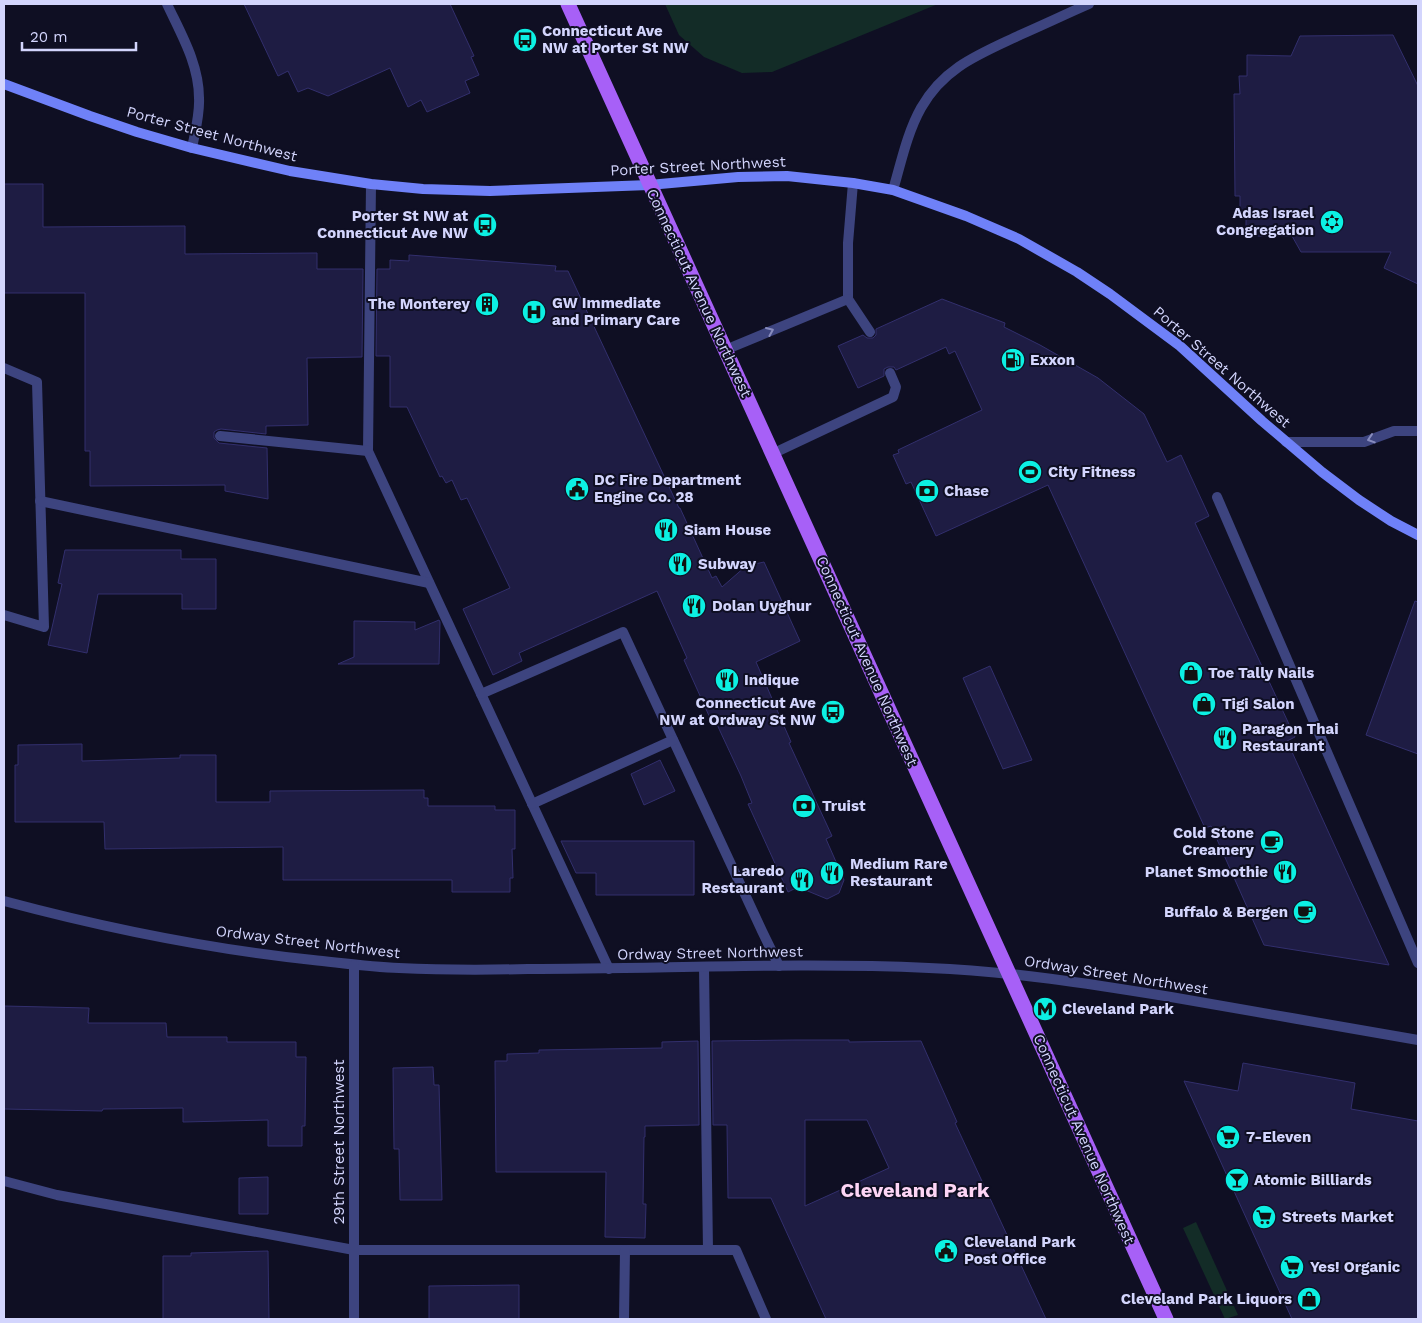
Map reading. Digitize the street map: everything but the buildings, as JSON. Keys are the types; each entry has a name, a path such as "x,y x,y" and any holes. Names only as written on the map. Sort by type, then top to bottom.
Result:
{"main road":[{"name":"Connecticut Avenue Northwest","path":"568,4 1166,1319"},
{"name":"Porter Street Northwest","path":"4,84 90,116 192,148 290,171 371,184 423,189 490,191 649,185 738,177 787,176 853,183 893,190 966,216 1019,239 1077,272 1180,346 1286,442 1359,500 1391,521 1418,535"}],"street":[{"path":"167,4 192,58 197,77 199,99 192,148"},
{"path":"893,190 910,131 921,107 934,88 951,71 970,58 1089,4"},
{"path":"853,183 848,243 848,299 870,332"},
{"path":"371,184 368,451 608,969"},
{"path":"725,350 848,299"},
{"path":"4,368 37,382 44,627 4,615"},
{"path":"772,454 893,397 896,386 890,373"},
{"path":"1286,442 1364,442 1394,431 1418,432"},
{"path":"220,436 368,451"},
{"path":"1217,497 1418,964"},
{"path":"40,501 429,583"},
{"path":"481,694 623,632 779,966"},
{"path":"532,804 673,740"},
{"name":"Ordway Street Northwest","path":"4,901 65,917 156,937 273,956 354,965 416,969 608,969 779,966 930,968 1008,974 1123,990 1418,1040"},
{"name":"29th Street Northwest","path":"354,965 354,1319"},
{"path":"704,967 708,1250"},
{"path":"4,1181 57,1195 354,1250 736,1250 766,1319"},
{"path":"624,1319 625,1250"}],"green space":[{"path":"665,4 938,4 772,72 742,73 704,57 679,35"},
{"path":"1196,1222 1238,1315 1225,1319 1183,1228"}],"place":[{"name":"Connecticut Ave NW at Porter St NW","path":"525,40"},
{"name":"Adas Israel Congregation","path":"1332,222"},
{"name":"Porter St NW at Connecticut Ave NW","path":"485,225"},
{"name":"The Monterey","path":"487,304"},
{"name":"GW Immediate and Primary Care","path":"534,312"},
{"name":"Exxon","path":"1013,360"},
{"name":"City Fitness","path":"1030,472"},
{"name":"DC Fire Department Engine Co. 28","path":"577,489"},
{"name":"Chase","path":"927,491"},
{"name":"Siam House","path":"666,530"},
{"name":"Subway","path":"680,564"},
{"name":"Dolan Uyghur","path":"694,606"},
{"name":"Toe Tally Nails","path":"1191,673"},
{"name":"Indique","path":"727,680"},
{"name":"Tigi Salon","path":"1204,704"},
{"name":"Connecticut Ave NW at Ordway St NW","path":"833,712"},
{"name":"Paragon Thai Restaurant","path":"1225,738"},
{"name":"Truist","path":"804,806"},
{"name":"Cold Stone Creamery","path":"1272,842"},
{"name":"Planet Smoothie","path":"1285,872"},
{"name":"Medium Rare Restaurant","path":"832,873"},
{"name":"Laredo Restaurant","path":"802,880"},
{"name":"Buffalo & Bergen","path":"1305,912"},
{"name":"Cleveland Park","path":"1045,1009"},
{"name":"7-Eleven","path":"1228,1137"},
{"name":"Atomic Billiards","path":"1237,1180"},
{"name":"Streets Market","path":"1264,1217"},
{"name":"Cleveland Park Post Office","path":"946,1251"},
{"name":"Yes! Organic","path":"1292,1267"},
{"name":"Cleveland Park Liquors","path":"1309,1299"}],"district":[{"name":"Cleveland Park","path":"915,1190"}]}
